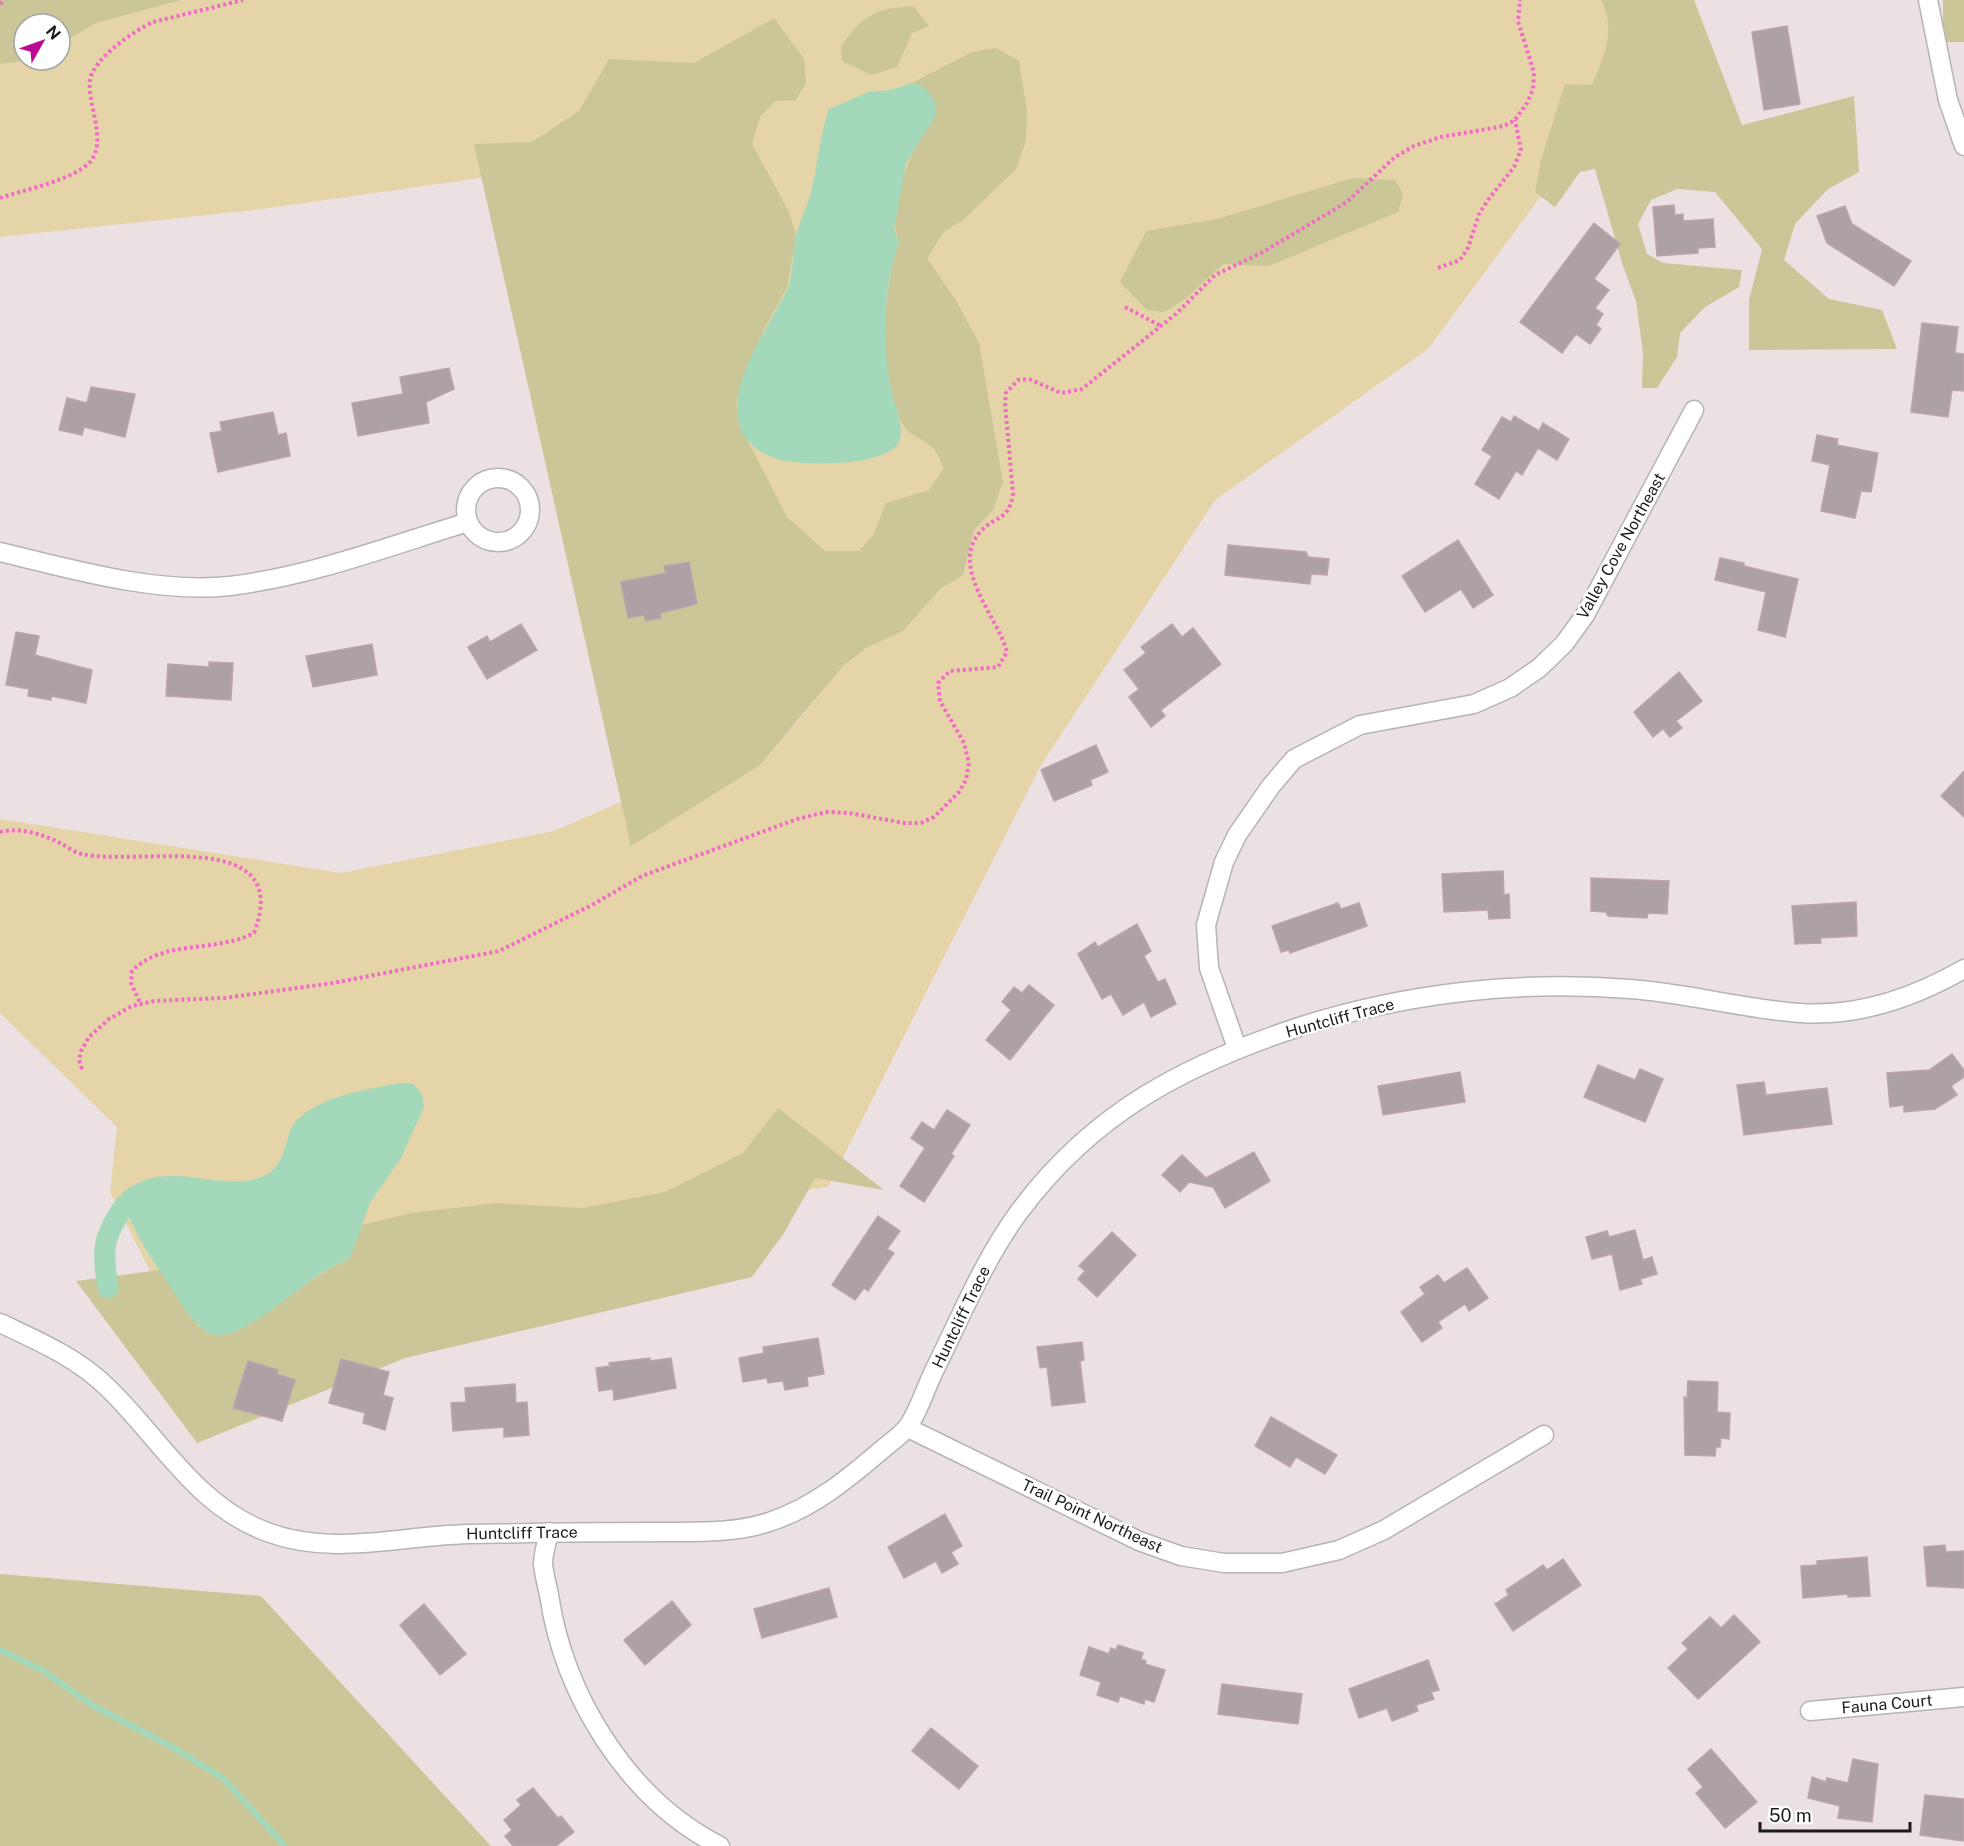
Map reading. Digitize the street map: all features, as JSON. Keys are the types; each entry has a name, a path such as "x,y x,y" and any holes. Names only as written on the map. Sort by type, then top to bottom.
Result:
{"street":[{"path":"1928,0 1948,100 1964,146"},
{"name":"Valley Cove Northeast","path":"1237,1048 1209,968 1206,925 1224,862 1253,810 1294,759 1360,725 1474,704 1510,688 1539,668 1564,644 1585,615 1694,410"},
{"path":"0,552 134,581 229,586 316,569 468,522"},
{"name":"Huntcliff Trace","path":"0,1323 71,1357 108,1387 203,1493 232,1515 264,1531 302,1542 341,1546 446,1535 549,1532 717,1532 766,1524 801,1509 845,1481 908,1428 991,1255 1018,1214 1048,1176 1088,1137 1132,1102 1180,1073 1237,1048 1307,1024 1372,1007 1439,995 1506,988 1592,987 1635,989 1800,1013 1833,1013 1875,1006 1919,991 1964,969"},
{"name":"Trail Point Northeast","path":"908,1428 1139,1541 1181,1556 1224,1563 1282,1563 1339,1550 1383,1530 1544,1435"},
{"path":"549,1532 543,1563 554,1629 574,1686 600,1734 638,1782 678,1818 720,1846"},
{"name":"Fauna Court","path":"1810,1711 1964,1697"}],"path":[{"path":"0,3 4,0"},
{"path":"0,198 75,172 89,163 96,152 97,141 90,78 100,62 123,41 141,27 153,22 243,0"},
{"path":"82,1069 81,1051 89,1037 109,1019 154,1001 225,998 333,983 499,951 590,906 642,876 797,819 827,812 866,815 903,823 921,822 934,817 959,792 966,780 969,762 964,743 940,701 938,683 950,671 998,666 1007,652 970,568 970,554 980,531 1005,515 1011,504 1013,494 1006,433 1006,393 1018,380 1029,379 1061,393 1082,389 1161,326 1215,275 1263,252 1347,202 1395,157 1414,146 1440,137 1504,126 1515,120 1530,96 1534,73 1518,21 1520,0"},
{"path":"1438,268 1460,260 1468,248 1479,214 1514,167 1521,150 1515,120"},
{"path":"1125,307 1161,326"},
{"path":"0,832 14,829 31,832 60,842 80,854 185,857 222,861 247,870 258,884 262,896 254,933 238,941 165,952 141,962 132,971 131,983 141,1005"}],"shaded area":[{"path":"0,0 1644,0 1606,108 1428,349 1215,500 1041,765 828,1187 381,1251 226,1342 163,1296 110,1192 117,1127 0,1013 0,819 341,873 554,831 793,727 815,700 752,492 676,150 262,209 0,237"},
{"path":"0,0 181,0 96,23 72,37 72,12 12,12 12,62 0,64"},
{"path":"1601,0 1694,0 1742,125 1854,96 1859,172 1828,189 1795,224 1784,260 1829,299 1882,310 1897,349 1749,350 1749,300 1762,249 1715,192 1677,189 1651,200 1638,224 1647,254 1663,263 1742,270 1739,287 1705,307 1680,333 1677,357 1657,388 1642,388 1643,353 1636,301 1622,263 1595,169 1580,172 1555,207 1535,192 1541,160 1565,84 1592,85 1604,53 1608,22"},
{"path":"1943,0 1964,0 1964,42 1943,42"},
{"path":"913,6 929,26 912,33 897,67 871,75 842,61 841,46 864,20 888,9"},
{"path":"774,18 804,59 806,83 796,100 775,101 760,117 752,144 789,212 796,236 787,288 764,329 736,402 738,422 787,517 825,551 859,551 874,534 886,503 929,490 944,468 933,448 910,433 904,426 895,407 886,361 886,309 893,262 899,242 895,226 899,190 905,171 936,103 921,85 912,83 972,52 996,48 1019,61 1027,112 1026,141 1016,169 963,220 944,232 927,258 955,299 979,343 1003,482 993,510 974,530 963,575 940,589 903,631 866,648 843,666 760,765 631,846 474,144 532,142 579,111 609,59 694,63"},
{"path":"912,83 921,85 929,93 936,103 936,115 906,163 894,229 899,242 887,297 885,334 892,396 900,420 900,439 894,448 864,460 844,463 805,463 777,459 757,449 747,439 738,419 737,403 740,386 753,353 787,290 796,236 812,188 829,109 868,92 891,90"},
{"path":"1353,178 1395,180 1403,194 1398,212 1269,266 1223,264 1184,300 1164,312 1147,310 1120,282 1146,231 1217,219"},
{"path":"398,1083 412,1083 422,1094 424,1107 401,1158 370,1203 350,1258 314,1278 250,1324 223,1335 205,1331 183,1306 142,1242 125,1206 122,1193 138,1183 171,1176 221,1181 256,1179 275,1168 284,1152 292,1127 306,1112 344,1095"},
{"path":"778,1108 884,1190 815,1178 784,1233 752,1277 405,1358 197,1443 76,1281 160,1270 199,1327 232,1332 263,1315 313,1279 350,1258 361,1225 412,1213 496,1203 582,1208 665,1192 743,1153"},
{"path":"0,1574 261,1596 491,1846 0,1846"}],"building":[{"path":"1787,26 1800,104 1764,110 1752,32"},
{"path":"1674,205 1675,215 1683,214 1683,221 1713,219 1715,247 1698,248 1698,253 1657,256 1653,207"},
{"path":"1845,206 1852,224 1911,261 1894,286 1827,243 1817,216"},
{"path":"1594,223 1620,244 1594,279 1609,290 1595,308 1603,314 1596,325 1601,329 1590,344 1576,334 1562,353 1520,322"},
{"path":"1922,323 1958,327 1955,353 1964,354 1964,391 1952,390 1948,417 1911,412"},
{"path":"449,368 454,389 426,402 429,423 358,436 352,403 403,394 400,377"},
{"path":"91,387 135,394 125,437 84,427 82,435 59,430 67,398 87,403"},
{"path":"273,412 278,435 286,433 290,456 218,472 210,433 222,431 220,422"},
{"path":"1514,416 1539,431 1543,423 1569,439 1557,460 1538,448 1522,475 1516,471 1499,499 1475,484 1492,456 1482,450 1502,417 1511,422"},
{"path":"1817,435 1838,439 1837,445 1878,453 1871,492 1861,491 1855,518 1821,511 1830,465 1812,461"},
{"path":"1458,540 1493,595 1473,608 1461,589 1425,612 1402,576"},
{"path":"1228,545 1306,552 1308,557 1329,559 1327,575 1311,574 1310,584 1225,575"},
{"path":"1720,558 1798,579 1785,637 1758,630 1766,592 1715,580"},
{"path":"689,562 697,604 660,613 661,618 646,621 644,615 628,618 621,582 666,573 664,566"},
{"path":"521,624 537,650 487,679 468,647 487,636 490,642"},
{"path":"1172,624 1182,637 1193,628 1221,664 1161,710 1165,716 1151,727 1129,697 1139,689 1124,670 1146,653 1141,647"},
{"path":"16,632 39,636 35,655 92,670 86,703 51,696 51,700 28,696 29,689 6,685"},
{"path":"372,644 377,675 313,687 306,656"},
{"path":"209,662 233,663 231,700 166,696 168,664 209,667"},
{"path":"1679,672 1702,701 1676,721 1682,728 1670,737 1663,729 1653,737 1634,712"},
{"path":"1096,745 1108,772 1090,780 1092,785 1054,801 1041,770"},
{"path":"1964,771 1964,817 1941,796"},
{"path":"1503,871 1504,895 1509,894 1510,918 1489,919 1488,910 1444,912 1442,874"},
{"path":"1591,878 1669,881 1667,914 1648,913 1647,918 1608,916 1606,912 1591,911"},
{"path":"1856,902 1857,936 1820,938 1821,943 1795,944 1792,906"},
{"path":"1338,903 1341,909 1359,903 1367,926 1290,953 1289,950 1281,952 1272,926"},
{"path":"1137,924 1151,951 1144,956 1158,982 1165,979 1176,1004 1151,1017 1144,1002 1123,1015 1111,994 1102,999 1078,954 1095,942 1098,947"},
{"path":"1029,985 1054,1005 1010,1060 986,1040 1011,1010 1002,1002 1014,987 1022,993"},
{"path":"1952,1054 1964,1070 1964,1077 1951,1086 1957,1095 1935,1109 1904,1112 1904,1105 1890,1107 1887,1073 1929,1070"},
{"path":"1598,1065 1635,1080 1640,1069 1663,1079 1645,1122 1584,1097"},
{"path":"1460,1072 1465,1102 1383,1115 1378,1086"},
{"path":"1764,1082 1766,1095 1827,1088 1832,1124 1744,1135 1737,1085"},
{"path":"947,1110 970,1125 951,1154 954,1156 924,1202 900,1186 925,1148 911,1138 922,1122 934,1130"},
{"path":"1254,1152 1270,1181 1225,1208 1213,1187 1189,1182 1180,1192 1162,1175 1182,1155 1206,1178"},
{"path":"878,1216 900,1231 887,1249 894,1253 868,1291 864,1288 855,1300 832,1285"},
{"path":"1635,1230 1643,1260 1652,1257 1657,1274 1640,1279 1642,1284 1620,1290 1612,1254 1592,1259 1586,1237 1607,1231 1609,1237"},
{"path":"1112,1232 1136,1255 1097,1297 1078,1279 1085,1271 1079,1266"},
{"path":"1467,1268 1488,1298 1469,1311 1465,1304 1438,1322 1442,1328 1422,1342 1401,1312 1425,1294 1420,1287 1438,1275 1444,1283"},
{"path":"818,1338 824,1374 807,1377 808,1386 785,1390 783,1381 768,1383 767,1378 743,1382 739,1358 764,1353 763,1347"},
{"path":"1082,1342 1084,1360 1080,1361 1085,1402 1052,1406 1047,1367 1040,1368 1037,1347"},
{"path":"650,1358 650,1361 671,1358 676,1388 614,1400 613,1389 599,1391 596,1368 610,1366 609,1363"},
{"path":"341,1359 389,1372 383,1395 393,1398 385,1430 363,1423 365,1413 329,1403"},
{"path":"248,1361 278,1370 277,1374 295,1380 282,1421 233,1408"},
{"path":"1688,1381 1718,1382 1717,1412 1730,1413 1729,1439 1721,1438 1720,1447 1716,1447 1715,1456 1685,1455 1684,1397 1687,1398"},
{"path":"515,1384 516,1403 527,1402 529,1435 504,1437 504,1427 453,1431 451,1403 466,1402 465,1388"},
{"path":"1271,1417 1337,1455 1325,1474 1296,1457 1290,1467 1255,1446"},
{"path":"945,1514 962,1546 951,1552 958,1564 942,1573 936,1561 904,1578 888,1547"},
{"path":"1945,1545 1946,1552 1964,1551 1964,1588 1927,1586 1924,1547"},
{"path":"1867,1557 1870,1596 1848,1597 1848,1594 1803,1598 1801,1566 1817,1565 1817,1561"},
{"path":"1563,1559 1581,1585 1513,1631 1495,1604 1509,1595 1506,1590 1543,1565 1547,1570"},
{"path":"829,1588 837,1617 762,1638 754,1609"},
{"path":"672,1601 691,1625 645,1665 624,1640"},
{"path":"424,1604 466,1654 440,1675 400,1625"},
{"path":"1734,1615 1760,1642 1698,1699 1668,1668 1688,1649 1682,1643 1710,1617 1721,1628"},
{"path":"1118,1645 1143,1653 1141,1659 1146,1661 1145,1664 1165,1670 1154,1702 1145,1699 1144,1704 1120,1696 1118,1702 1097,1695 1101,1682 1080,1675 1089,1647 1109,1654 1111,1648 1116,1650"},
{"path":"1428,1660 1439,1690 1431,1692 1434,1699 1416,1705 1418,1711 1392,1721 1387,1708 1359,1718 1349,1689"},
{"path":"1222,1684 1302,1694 1298,1724 1218,1714"},
{"path":"931,1728 978,1766 959,1789 912,1751"},
{"path":"1711,1749 1757,1802 1725,1828 1696,1793 1703,1787 1688,1769"},
{"path":"1853,1759 1878,1764 1872,1822 1838,1818 1840,1806 1808,1798 1812,1777 1826,1782 1827,1778 1848,1783"},
{"path":"533,1788 558,1818 561,1816 574,1832 556,1846 513,1846 505,1836 512,1830 504,1820 521,1805 517,1800"},
{"path":"1925,1795 1964,1799 1964,1841 1920,1835"}],"waterway":[{"path":"108,1288 105,1263 106,1244 112,1226 125,1205"},
{"path":"0,1650 42,1670 92,1705 176,1749 224,1779 285,1846"}]}
